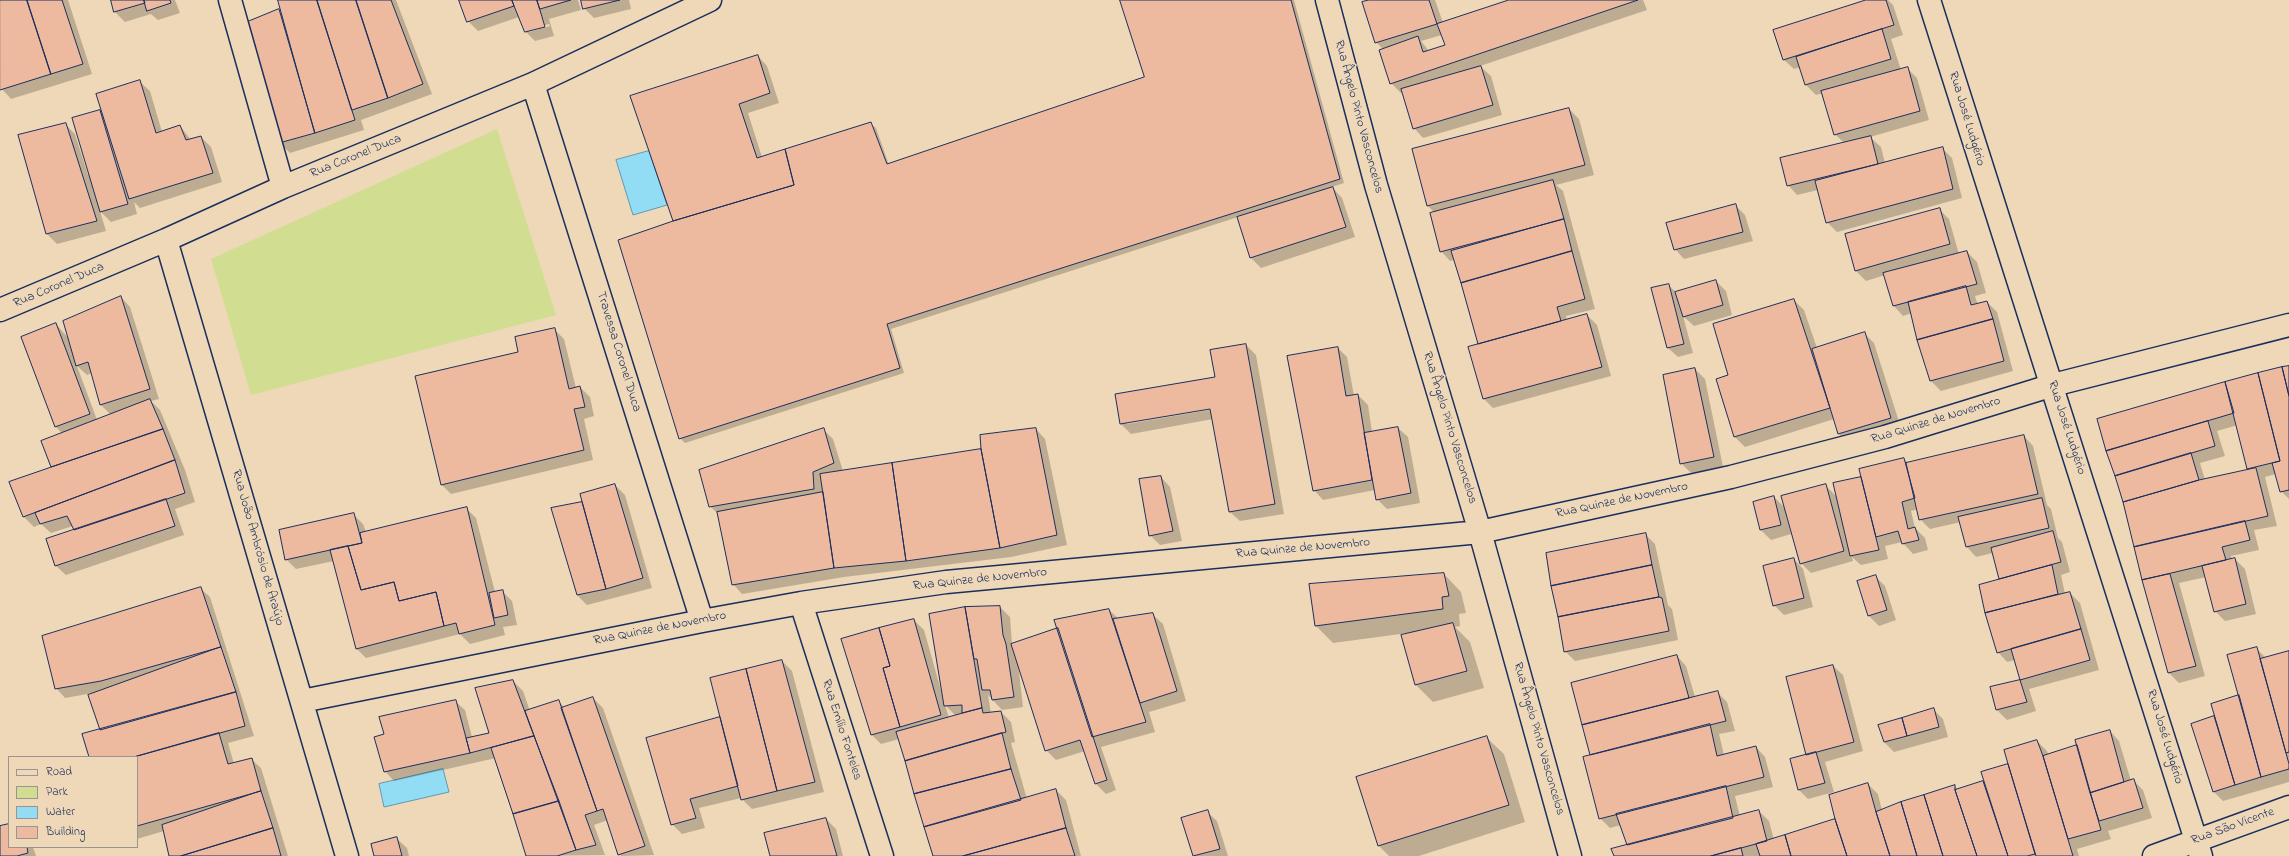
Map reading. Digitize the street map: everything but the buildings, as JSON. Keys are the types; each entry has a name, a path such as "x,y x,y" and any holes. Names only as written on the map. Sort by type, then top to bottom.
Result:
{"street":[{"path":"230,0 283,187"},
{"name":"Rua Coronel Duca","path":"0,310 166,240 283,187 533,84 710,0"},
{"name":"Rua Ângelo Pinto Vasconcelos","path":"1326,0 1376,185 1480,532 1570,856"},
{"name":"Rua José Ludgério","path":"1929,0 1990,197 2053,385 2199,848"},
{"name":"Travessa Coronel Duca","path":"533,84 702,620"},
{"name":"Rua João Ambrósio de Araújo","path":"166,240 347,856"},
{"name":"Rua Quinze de Novembro","path":"302,702 702,620 801,603 946,582 1480,532 1731,477 1885,437 2053,385 2289,325"},
{"name":"Rua Emílio Fonteles","path":"801,603 882,856"},
{"name":"Rua São Vicente","path":"2154,856 2199,848 2289,807"}],"green space":[{"path":"497,129 556,315 251,395 211,259"}],"water":[{"path":"649,151 667,205 633,215 616,160"},
{"path":"443,769 449,792 384,807 379,784"}]}
